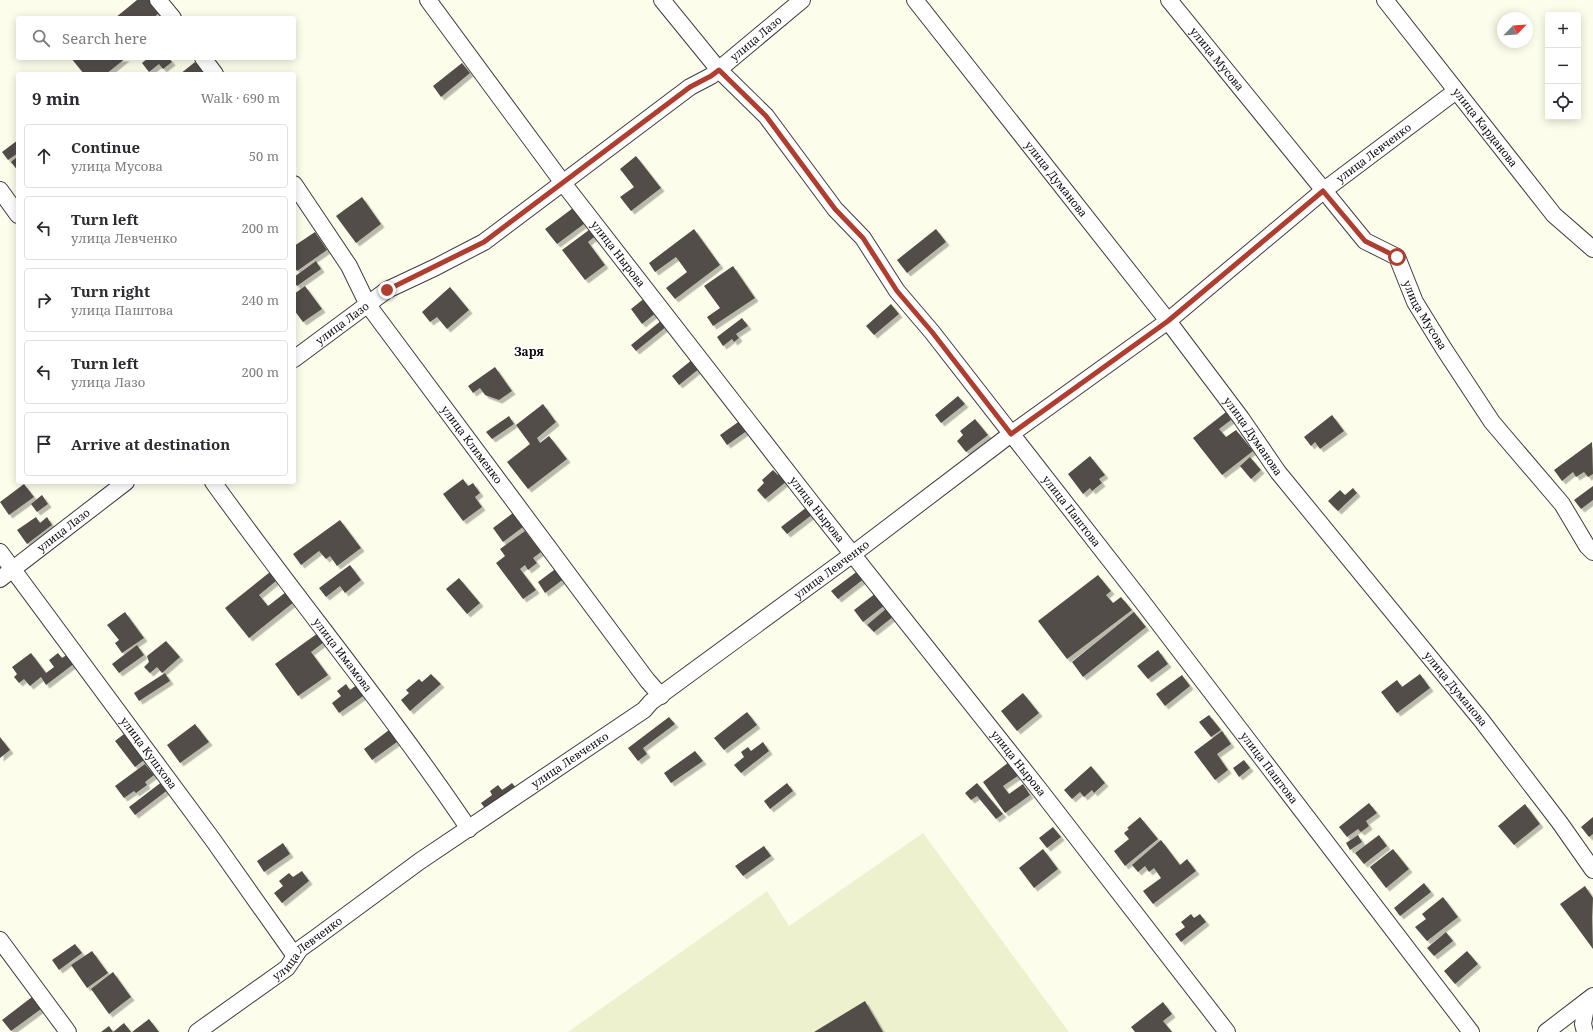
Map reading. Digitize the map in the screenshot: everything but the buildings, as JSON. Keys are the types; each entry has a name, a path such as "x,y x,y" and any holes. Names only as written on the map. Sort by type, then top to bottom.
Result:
{"street":[{"path":"158,0 171,16"},
{"name":"улица Нырова","path":"428,0 563,183 852,554 1039,789 1227,1032"},
{"name":"улица Паштова","path":"662,0 719,70 766,116 835,209 863,238 897,291 932,332 1146,606 1471,1032"},
{"name":"улица Лазо","path":"296,358 368,306 387,290 484,242 690,87 719,70 802,0"},
{"name":"улица Думанова","path":"914,0 1168,321 1241,418 1278,472 1482,721 1560,823 1593,870"},
{"name":"улица Мусова","path":"1169,0 1365,241 1397,257 1415,302 1448,356 1492,422 1562,504 1587,546 1593,552"},
{"name":"улица Карданова","path":"1385,0 1554,215 1593,249"},
{"path":"204,60 214,72"},
{"name":"улица Левченко","path":"197,1032 287,968 300,949 420,861 644,710 652,702 1011,434 1168,321 1323,191 1456,91"},
{"name":"улица Клименко","path":"296,187 349,266 368,306 647,680 661,696"},
{"path":"0,190 16,212"},
{"name":"улица Лазо","path":"6,574 123,484"},
{"name":"улица Имамова","path":"214,484 256,542 430,771 469,829"},
{"name":"улица Кушхова","path":"0,552 6,574 213,840 295,956"},
{"path":"0,940 68,1032"},
{"path":"1546,1032 1590,999"},
{"path":"1585,1032 1583,1024 1590,999"}],"green space":[{"path":"923,833 1069,1032 568,1032 767,891 789,926"}],"district":[{"name":"Заря","path":"529,352"}],"route":[{"path":"387,290 484,242 690,87 719,70 766,116 835,209 863,238 897,291 932,332 1011,434 1168,321 1323,191 1365,241 1397,257"}]}
